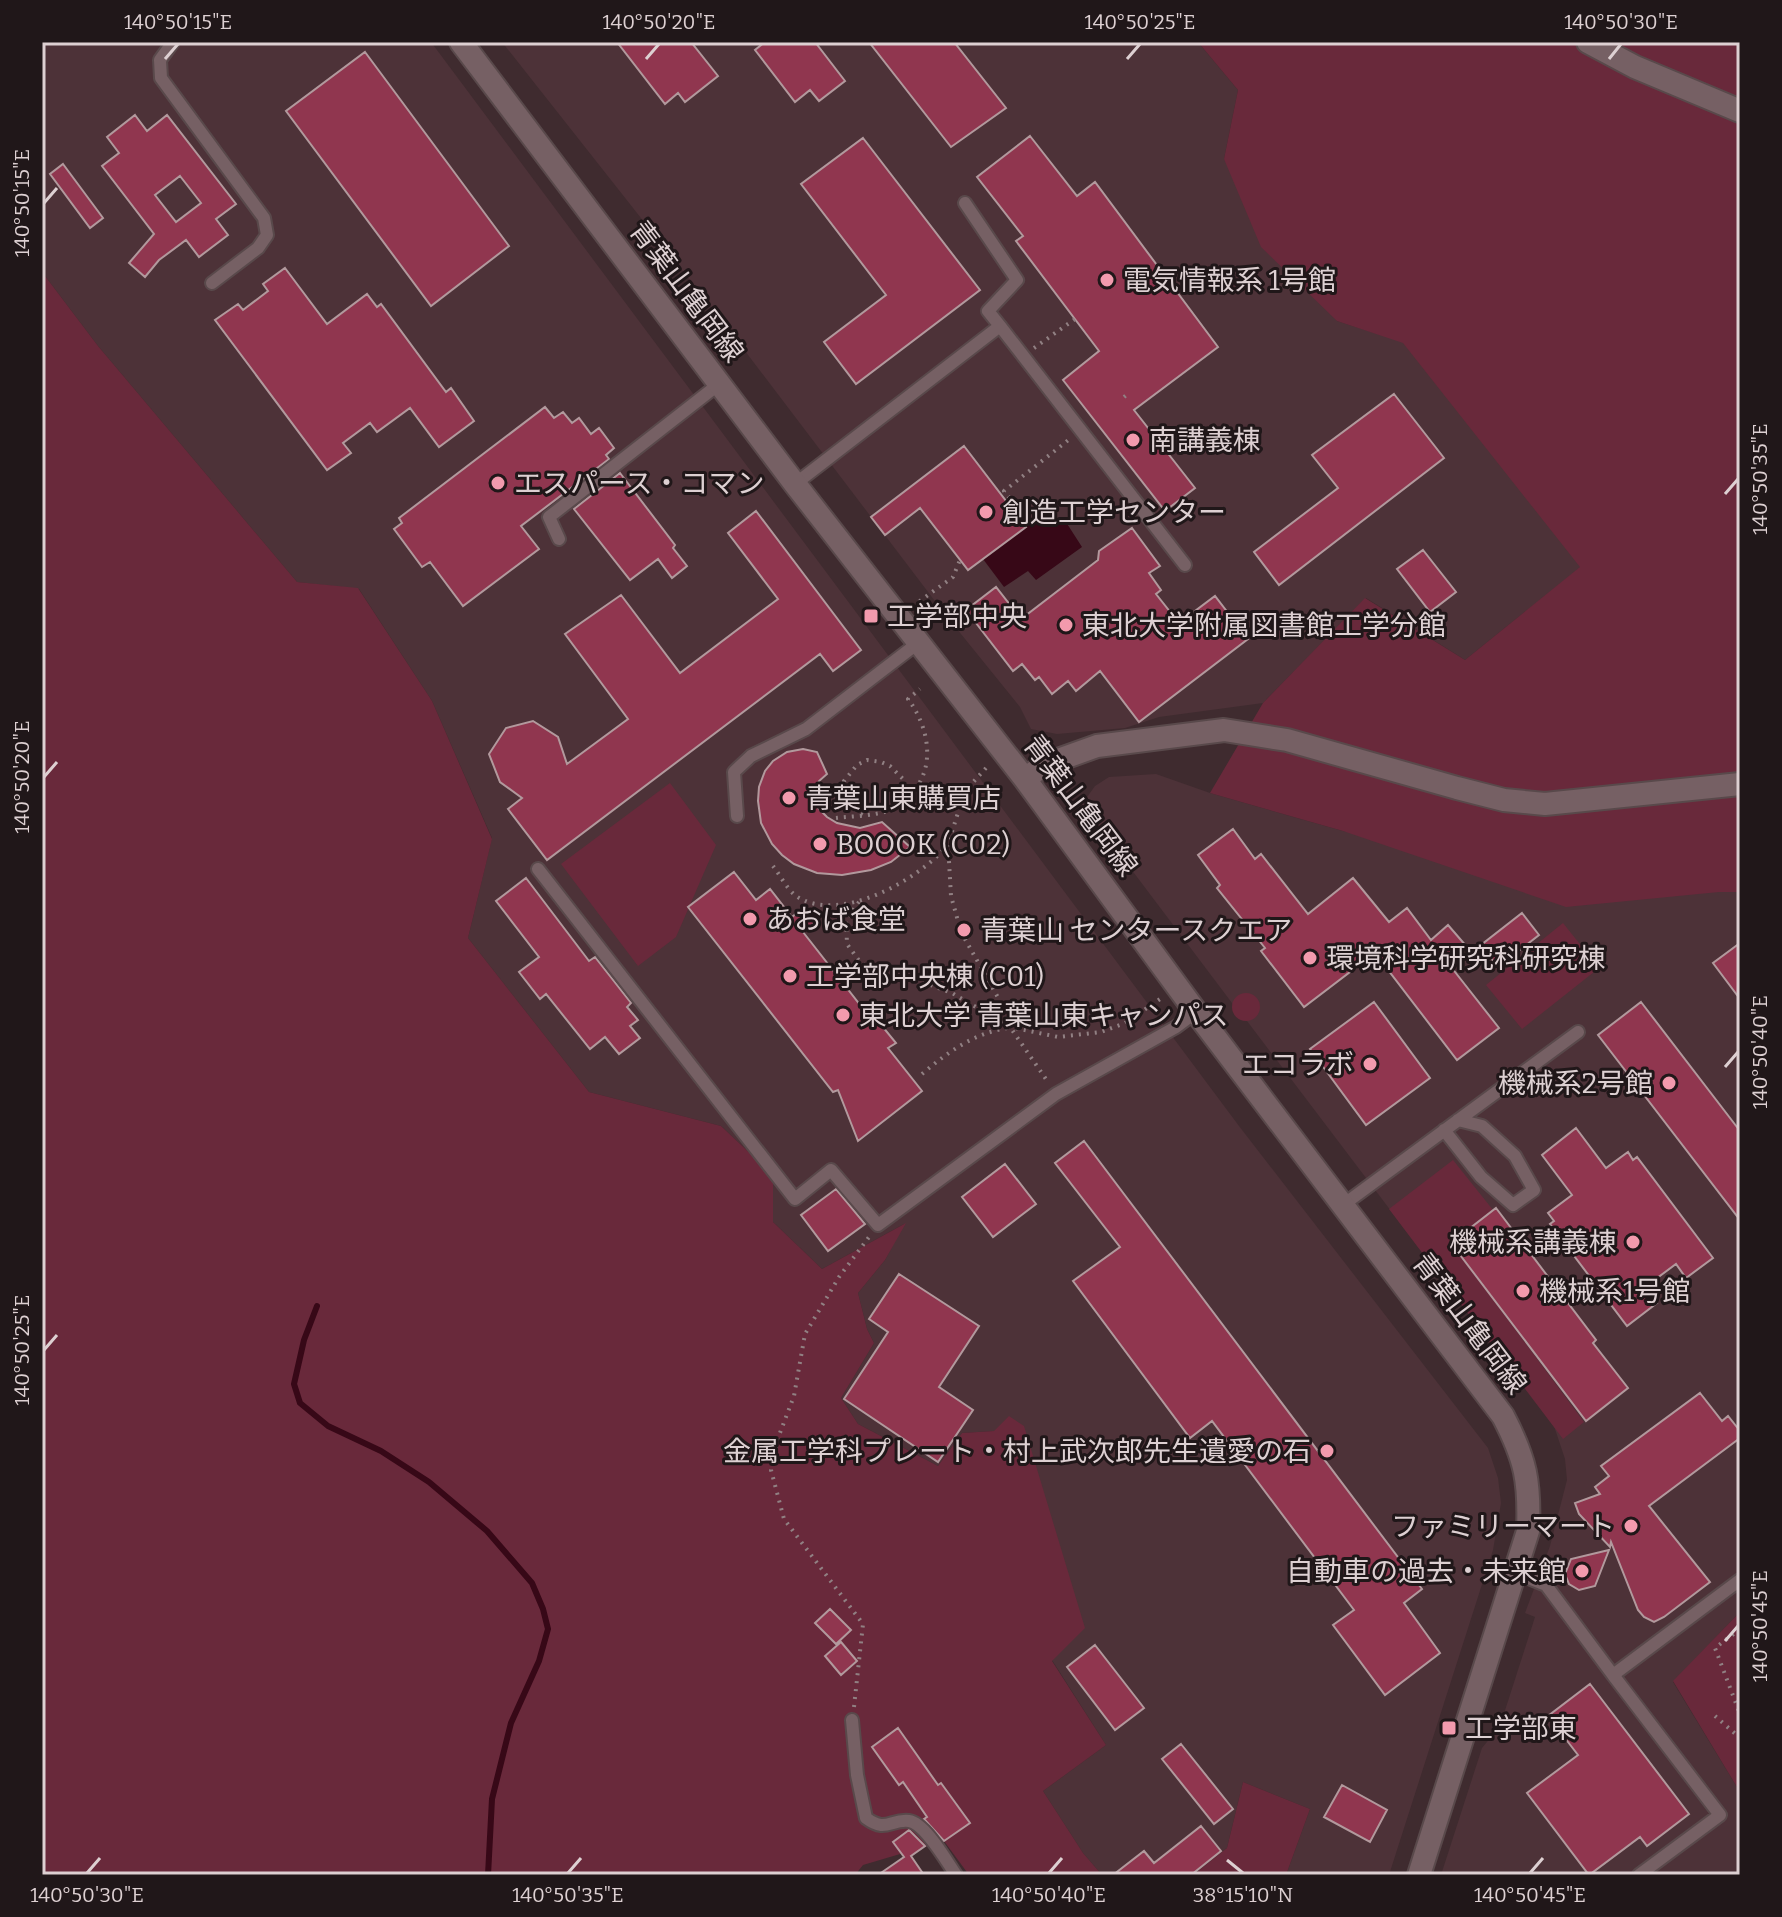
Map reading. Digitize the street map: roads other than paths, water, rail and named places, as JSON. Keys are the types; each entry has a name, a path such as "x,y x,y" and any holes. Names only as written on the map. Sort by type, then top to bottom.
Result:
{"street":[{"name":"青葉山亀岡線","path":"461,42 795,484 1025,779 1196,1012 1503,1416 1521,1449 1530,1489 1528,1531 1419,1875"},
{"path":"1588,42 1635,67 1740,111"},
{"path":"1025,779 1044,765 1097,746 1224,730 1287,740 1504,800 1545,804 1740,784"}],"lane":[{"path":"173,42 160,60 161,78 264,218 267,235 258,248 212,283"},
{"path":"965,203 1017,280 988,311 1185,565"},
{"path":"795,484 1000,326"},
{"path":"559,539 549,517 719,384"},
{"path":"737,816 734,772 751,756 806,729 918,643"},
{"path":"538,869 795,1199 831,1170 878,1225 1056,1094 1176,1027 1196,1012"},
{"path":"1343,1205 1578,1032"},
{"path":"1444,1130 1481,1177 1513,1205 1534,1190 1515,1156 1482,1126 1458,1120"},
{"path":"1516,1573 1546,1585 1720,1815 1639,1875"},
{"path":"1613,1675 1740,1580"},
{"path":"852,1720 857,1775 866,1818 884,1826 911,1821 920,1826 956,1875"}],"waterway":[{"path":"317,1306 304,1340 294,1384 300,1403 328,1426 381,1451 429,1482 487,1531 532,1583 543,1609 548,1629 539,1661 511,1723 492,1799 488,1875"}],"place":[{"name":"電気情報系 1号館","path":"1107,280"},
{"name":"南講義棟","path":"1133,440"},
{"name":"エスパース・コマン","path":"498,483"},
{"name":"創造工学センター","path":"986,512"},
{"name":"工学部中央","path":"871,616"},
{"name":"東北大学附属図書館工学分館","path":"1066,625"},
{"name":"青葉山東購買店","path":"789,798"},
{"name":"BOOOK (C02)","path":"820,844"},
{"name":"あおば食堂","path":"750,919"},
{"name":"青葉山 センタースクエア","path":"964,930"},
{"name":"環境科学研究科研究棟","path":"1310,958"},
{"name":"工学部中央棟 (C01)","path":"790,976"},
{"name":"東北大学 青葉山東キャンパス","path":"843,1015"},
{"name":"エコラボ","path":"1370,1064"},
{"name":"機械系2号館","path":"1669,1083"},
{"name":"機械系講義棟","path":"1633,1242"},
{"name":"機械系1号館","path":"1523,1291"},
{"name":"金属工学科プレート・村上武次郎先生遺愛の石","path":"1327,1451"},
{"name":"ファミリーマート","path":"1631,1526"},
{"name":"自動車の過去・未来館","path":"1582,1571"},
{"name":"工学部東","path":"1449,1728"}]}
